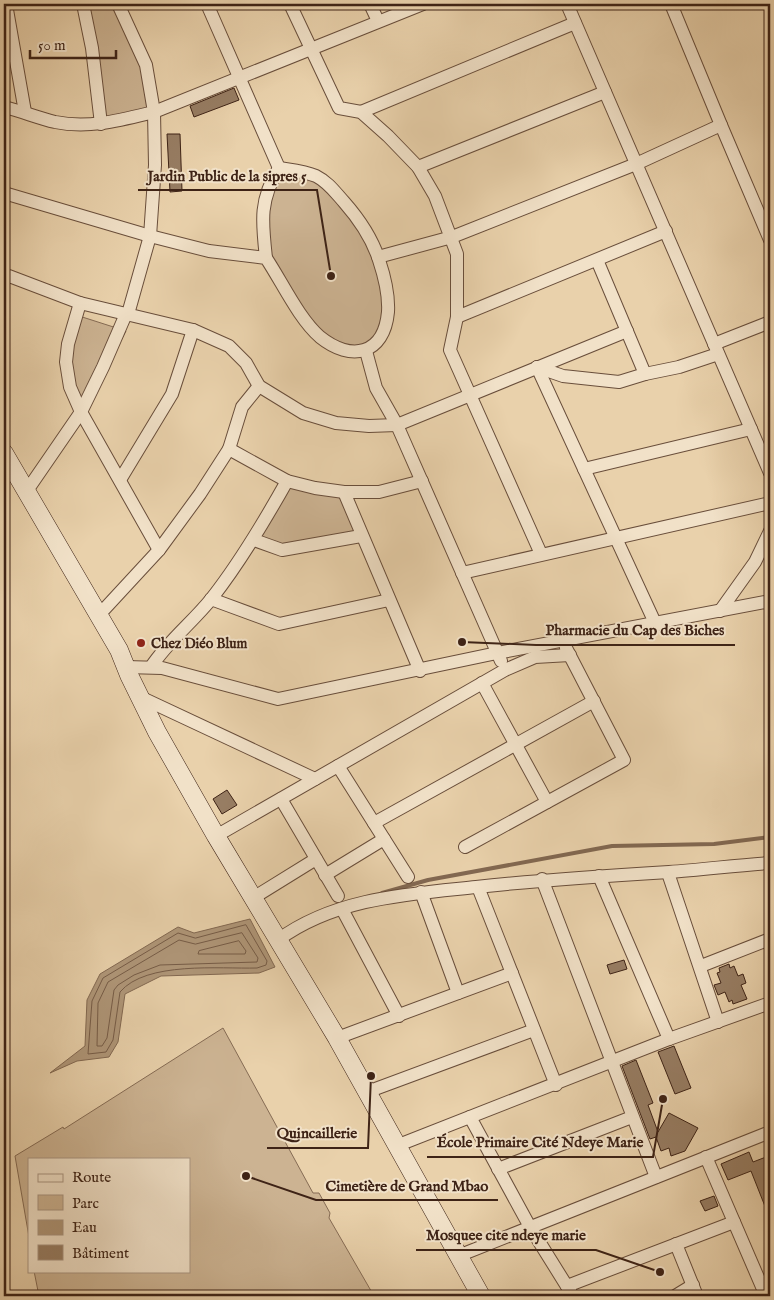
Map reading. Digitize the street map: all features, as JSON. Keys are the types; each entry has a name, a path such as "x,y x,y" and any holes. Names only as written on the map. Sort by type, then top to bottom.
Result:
{"street":[{"path":"6,4 25,112"},
{"path":"83,4 92,48 101,124"},
{"path":"26,492 81,412 103,367 127,314 150,236 155,165 154,112 146,65 118,4"},
{"path":"207,4 279,168"},
{"path":"290,4 339,108 361,112 575,23"},
{"path":"370,4 378,21"},
{"path":"4,107 63,123 101,124 154,112 310,47 378,21 406,7 423,4"},
{"path":"567,4 770,473"},
{"path":"671,4 770,240"},
{"path":"418,167 605,92"},
{"path":"361,112 418,167 435,196 452,238 456,254 458,282 457,318 450,350 541,554"},
{"path":"378,257 452,238 636,164 721,125"},
{"path":"279,168 316,176 329,184 359,219 378,257 388,311 385,326 376,343 366,351 350,351 337,347 321,337 310,325 266,258 262,205 269,184 279,168"},
{"path":"4,193 150,236 209,251 266,258"},
{"path":"457,318 666,231"},
{"path":"597,260 645,374"},
{"path":"4,280 8,276 80,303 193,330 229,346 246,363 259,386 303,413 336,423 397,425 627,331"},
{"path":"80,303 72,324 66,362 70,387 81,412 160,550"},
{"path":"537,367 563,376 619,382 679,367 770,322"},
{"path":"120,480 172,394 193,330"},
{"path":"366,351 376,388 397,425 504,670"},
{"path":"537,367 656,625"},
{"path":"98,616 160,550 200,494 229,449 242,407 259,386"},
{"path":"584,469 751,429"},
{"path":"229,449 286,481 344,492 379,492 422,482"},
{"path":"4,453 119,650 140,697 216,836 337,1038 481,1296"},
{"path":"151,667 160,654 211,599 254,540 286,481"},
{"path":"344,492 361,536 420,670"},
{"path":"462,573 770,503"},
{"path":"720,612 755,562 770,531"},
{"path":"254,540 282,550 361,536"},
{"path":"211,599 279,624 389,600"},
{"path":"126,667 162,668 278,699 497,653 656,625 770,601"},
{"path":"465,847 624,760 562,642"},
{"path":"216,836 504,670 535,657 570,655"},
{"path":"482,683 547,802"},
{"path":"140,697 315,779"},
{"path":"374,822 594,701"},
{"path":"338,766 408,877"},
{"path":"281,799 338,896"},
{"path":"326,875 384,839"},
{"path":"253,898 316,859"},
{"path":"278,940 307,922 380,898 542,879 770,865"},
{"path":"668,872 701,966 718,1022"},
{"path":"599,876 669,1039"},
{"path":"542,879 610,1062 656,1177"},
{"path":"478,887 556,1085"},
{"path":"421,892 458,994"},
{"path":"342,909 399,1016"},
{"path":"701,966 770,939"},
{"path":"337,1038 512,973"},
{"path":"396,1146 556,1085 669,1039 770,1003"},
{"path":"367,1092 534,1030"},
{"path":"470,1117 530,1227 570,1291 676,1244 734,1222"},
{"path":"498,1168 632,1117"},
{"path":"458,1256 770,1132"},
{"path":"706,1157 766,1296"},
{"path":"674,1296 695,1291 676,1244"}],"green space":[{"path":"84,4 117,4 145,65 154,109 101,122"},
{"path":"281,170 315,179 360,217 388,293 381,330 365,351 336,346 308,326 267,259 264,205"},
{"path":"76,315 126,331 84,411 67,361"},
{"path":"287,483 345,495 358,532 282,547 256,540"},
{"path":"223,1028 313,1193 319,1193 330,1213 329,1218 374,1296 39,1296 34,1272 190,1272 190,1158 28,1158 28,1231 15,1156 63,1127 64,1129"}],"water":[{"path":"250,919 275,967 259,973 161,976 125,994 118,1042 109,1057 77,1061 50,1073 85,1046 87,1000 100,974 178,927 194,933"}],"building":[{"path":"234,88 239,100 194,117 190,106"},
{"path":"167,134 180,134 182,191 170,192"},
{"path":"227,790 237,805 222,814 213,799"},
{"path":"624,960 627,969 610,974 607,965"},
{"path":"729,964 730,968 734,966 738,976 743,974 746,983 741,985 747,999 733,1004 732,1000 729,1002 725,992 718,995 714,985 721,983 717,973 720,972 719,968"},
{"path":"674,1046 691,1088 675,1094 658,1052"},
{"path":"636,1060 653,1103 648,1105 658,1132 669,1113 698,1128 685,1151 671,1156 669,1148 661,1151 656,1137 650,1139 622,1066"},
{"path":"749,1152 753,1162 766,1157 770,1167 770,1219 751,1171 728,1180 721,1164"},
{"path":"714,1196 718,1206 705,1211 700,1201"}],"waterway":[{"path":"382,893 428,880 612,846 714,844 770,837"}],"place":[{"name":"Jardin Public de la sipres 5","path":"331,276"},
{"name":"Pharmacie du Cap des Biches","path":"462,642"},
{"name":"Chez Diéo Blum","path":"141,643"},
{"name":"Quincaillerie","path":"371,1076"},
{"name":"École Primaire Cité Ndeye Marie","path":"663,1099"},
{"name":"Cimetière de Grand Mbao","path":"246,1176"},
{"name":"Mosquee cite ndeye marie","path":"660,1272"}]}
